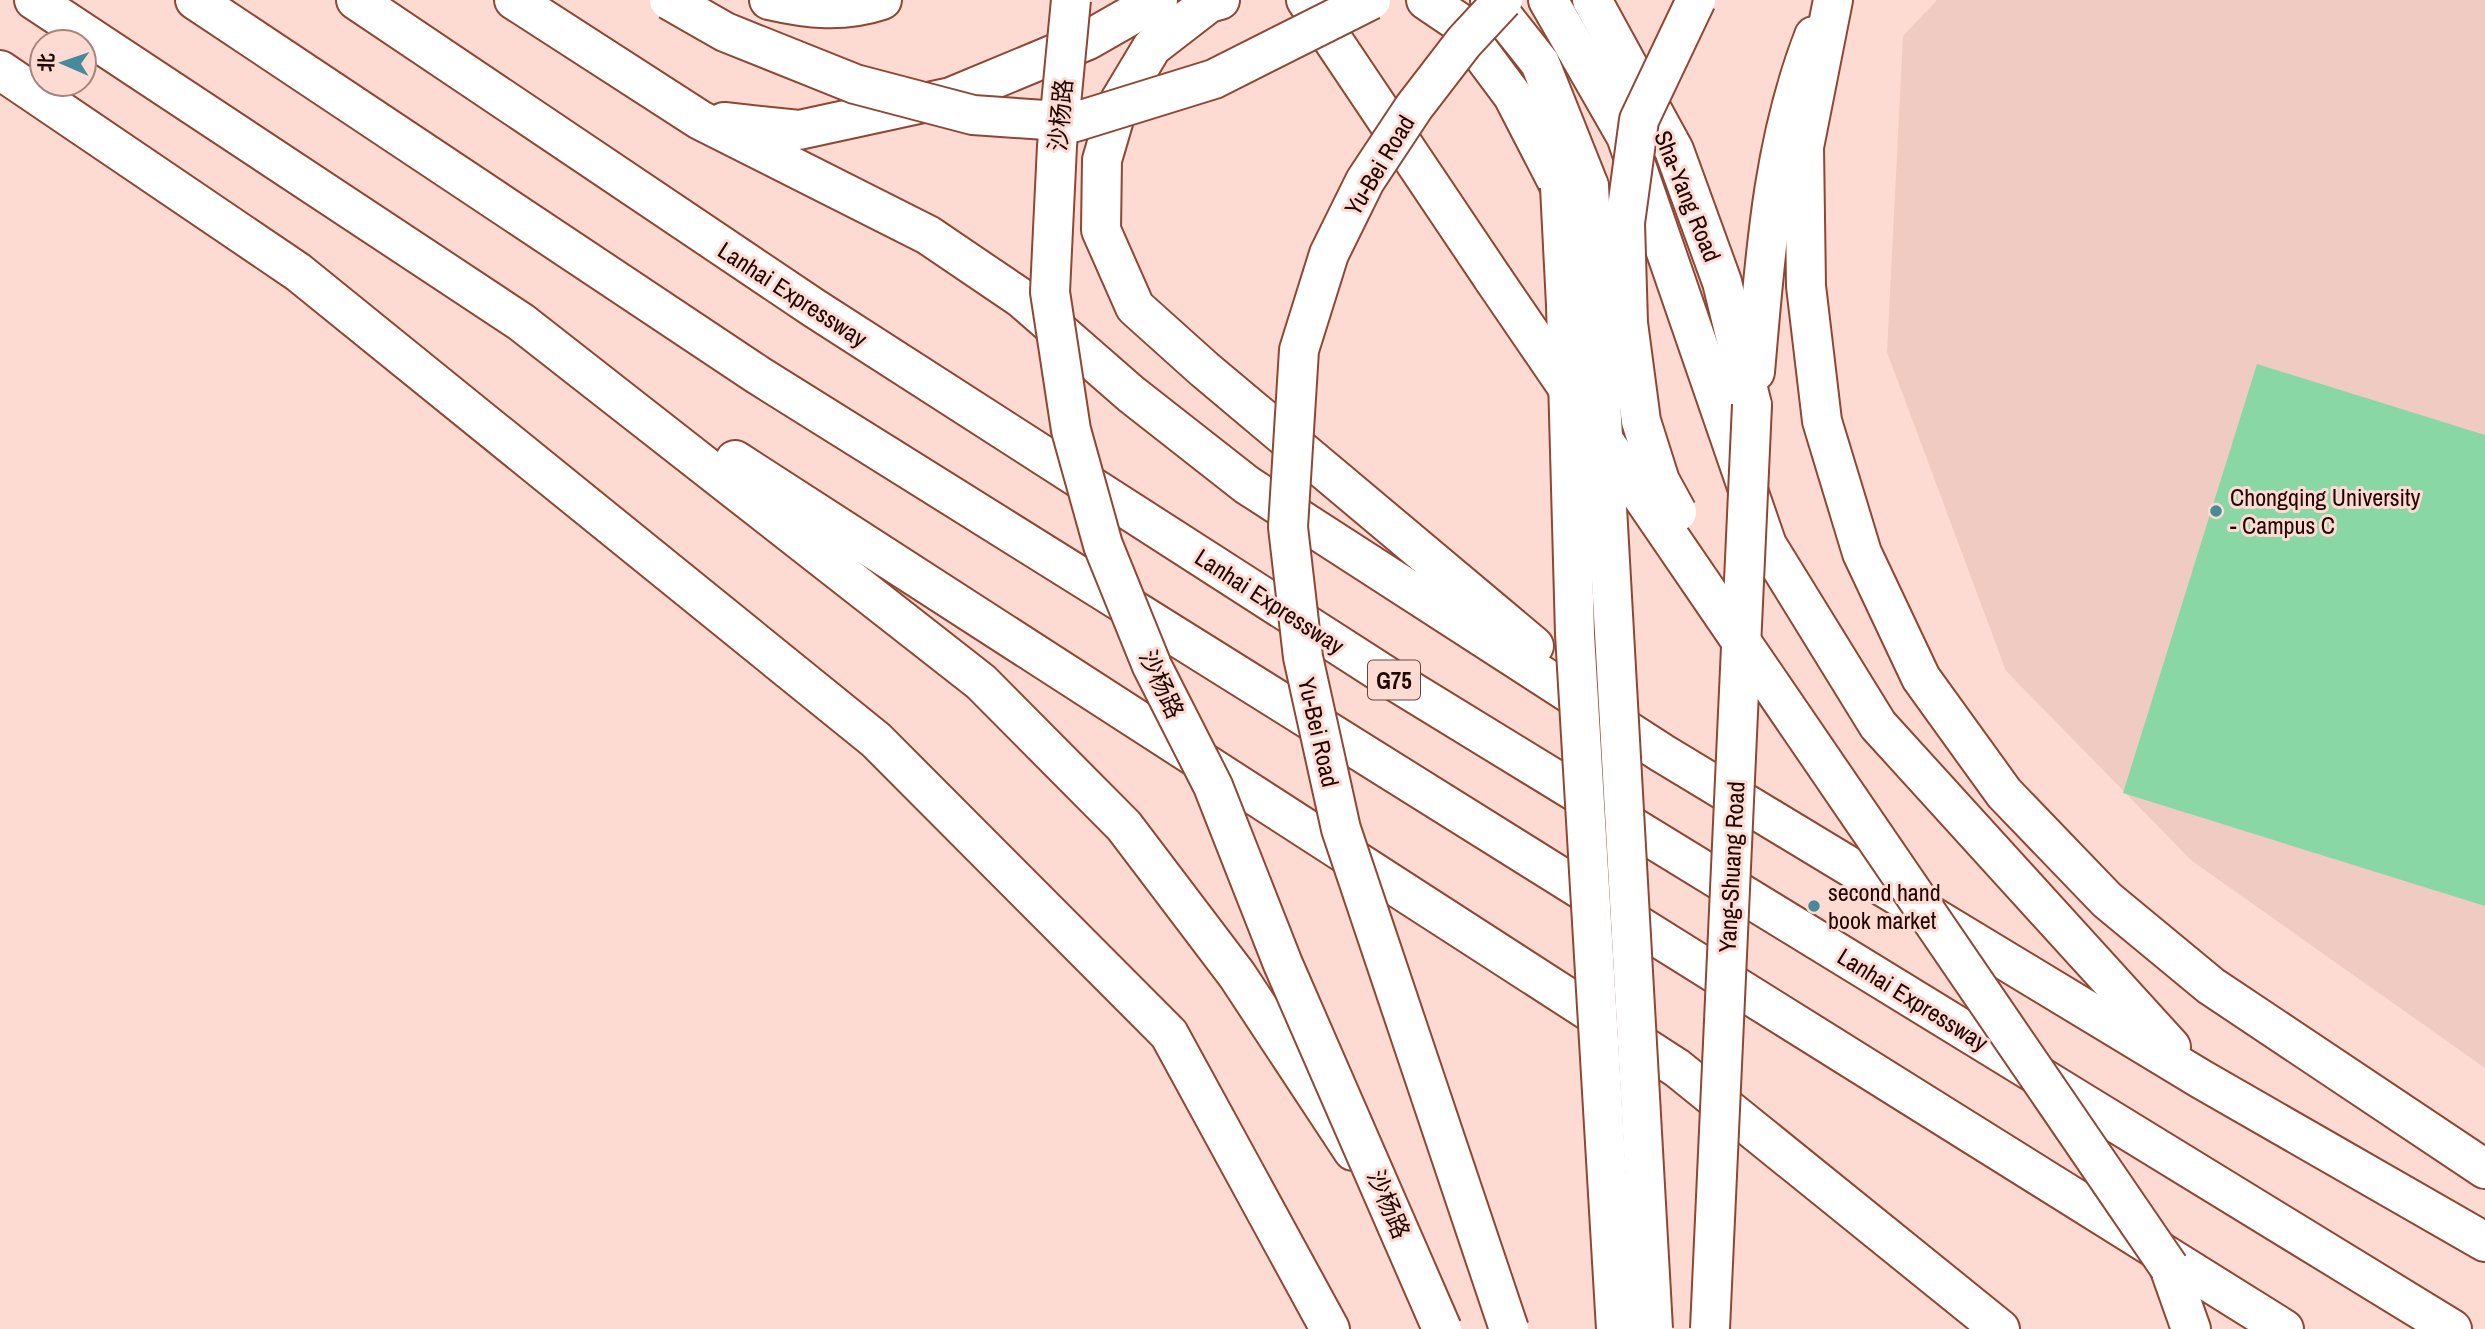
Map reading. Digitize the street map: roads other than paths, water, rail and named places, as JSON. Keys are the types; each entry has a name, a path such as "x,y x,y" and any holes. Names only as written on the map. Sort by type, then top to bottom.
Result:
{"main road":[{"path":"34,0 521,323 1677,1068 1991,1321"},
{"path":"195,0 758,375 2284,1329"},
{"name":"Lanhai Expressway","path":"356,0 814,308 1388,677 2452,1329"},
{"path":"514,0 700,120 928,235 1021,298 1131,394 1247,485 1662,753 2201,1079 2485,1242"},
{"path":"669,0 724,32 855,84 973,115 1075,122 1214,79 1371,0"},
{"path":"769,0 804,8 858,8 882,0"},
{"name":"沙杨路","path":"1071,0 1057,146 1050,292 1071,430 1103,545 1152,666 1213,786 1283,964 1442,1329"},
{"path":"700,120 799,130 951,97 1088,40 1158,0"},
{"path":"1220,0 1209,3 1152,47 1119,102 1102,160 1101,230 1135,307 1203,369 1662,753"},
{"path":"1306,0 1494,281 2169,1267 2234,1329"},
{"path":"1426,0 1457,21 1513,96 1574,187 1566,305 1575,634 1616,1329"},
{"path":"1490,0 1540,64 1574,187 1653,1329"},
{"name":"Yu-Bei Road","path":"1503,0 1464,41 1414,107 1365,181 1329,254 1299,350 1288,527 1303,657 1341,829 1509,1329"},
{"path":"1548,0 1626,136 1767,545 1878,725 2201,1079"},
{"name":"Sha-Yang Road","path":"1592,0 1674,150 1722,282 1752,405"},
{"path":"1696,0 1639,120 1625,223 1628,323 1641,421 1660,481 1767,677"},
{"path":"1752,405 1767,237 1780,147 1800,71 1831,0"},
{"path":"1831,0 1804,148 1806,286 1822,421 1862,553 1922,678 2004,793 2107,900 2211,986 2485,1169"},
{"path":"0,70 298,272 876,740 1169,1034 1330,1329"},
{"path":"521,323 981,682 1124,826 1237,975 1391,1209"},
{"name":"Yang-Shuang Road","path":"1710,1329 1752,405"},
{"path":"1714,1248 1722,1329"},
{"path":"2169,1267 2191,1329"}],"place":[{"name":"Chongqing University - Campus C","path":"2216,511"},
{"name":"second hand book market","path":"1814,906"}]}
